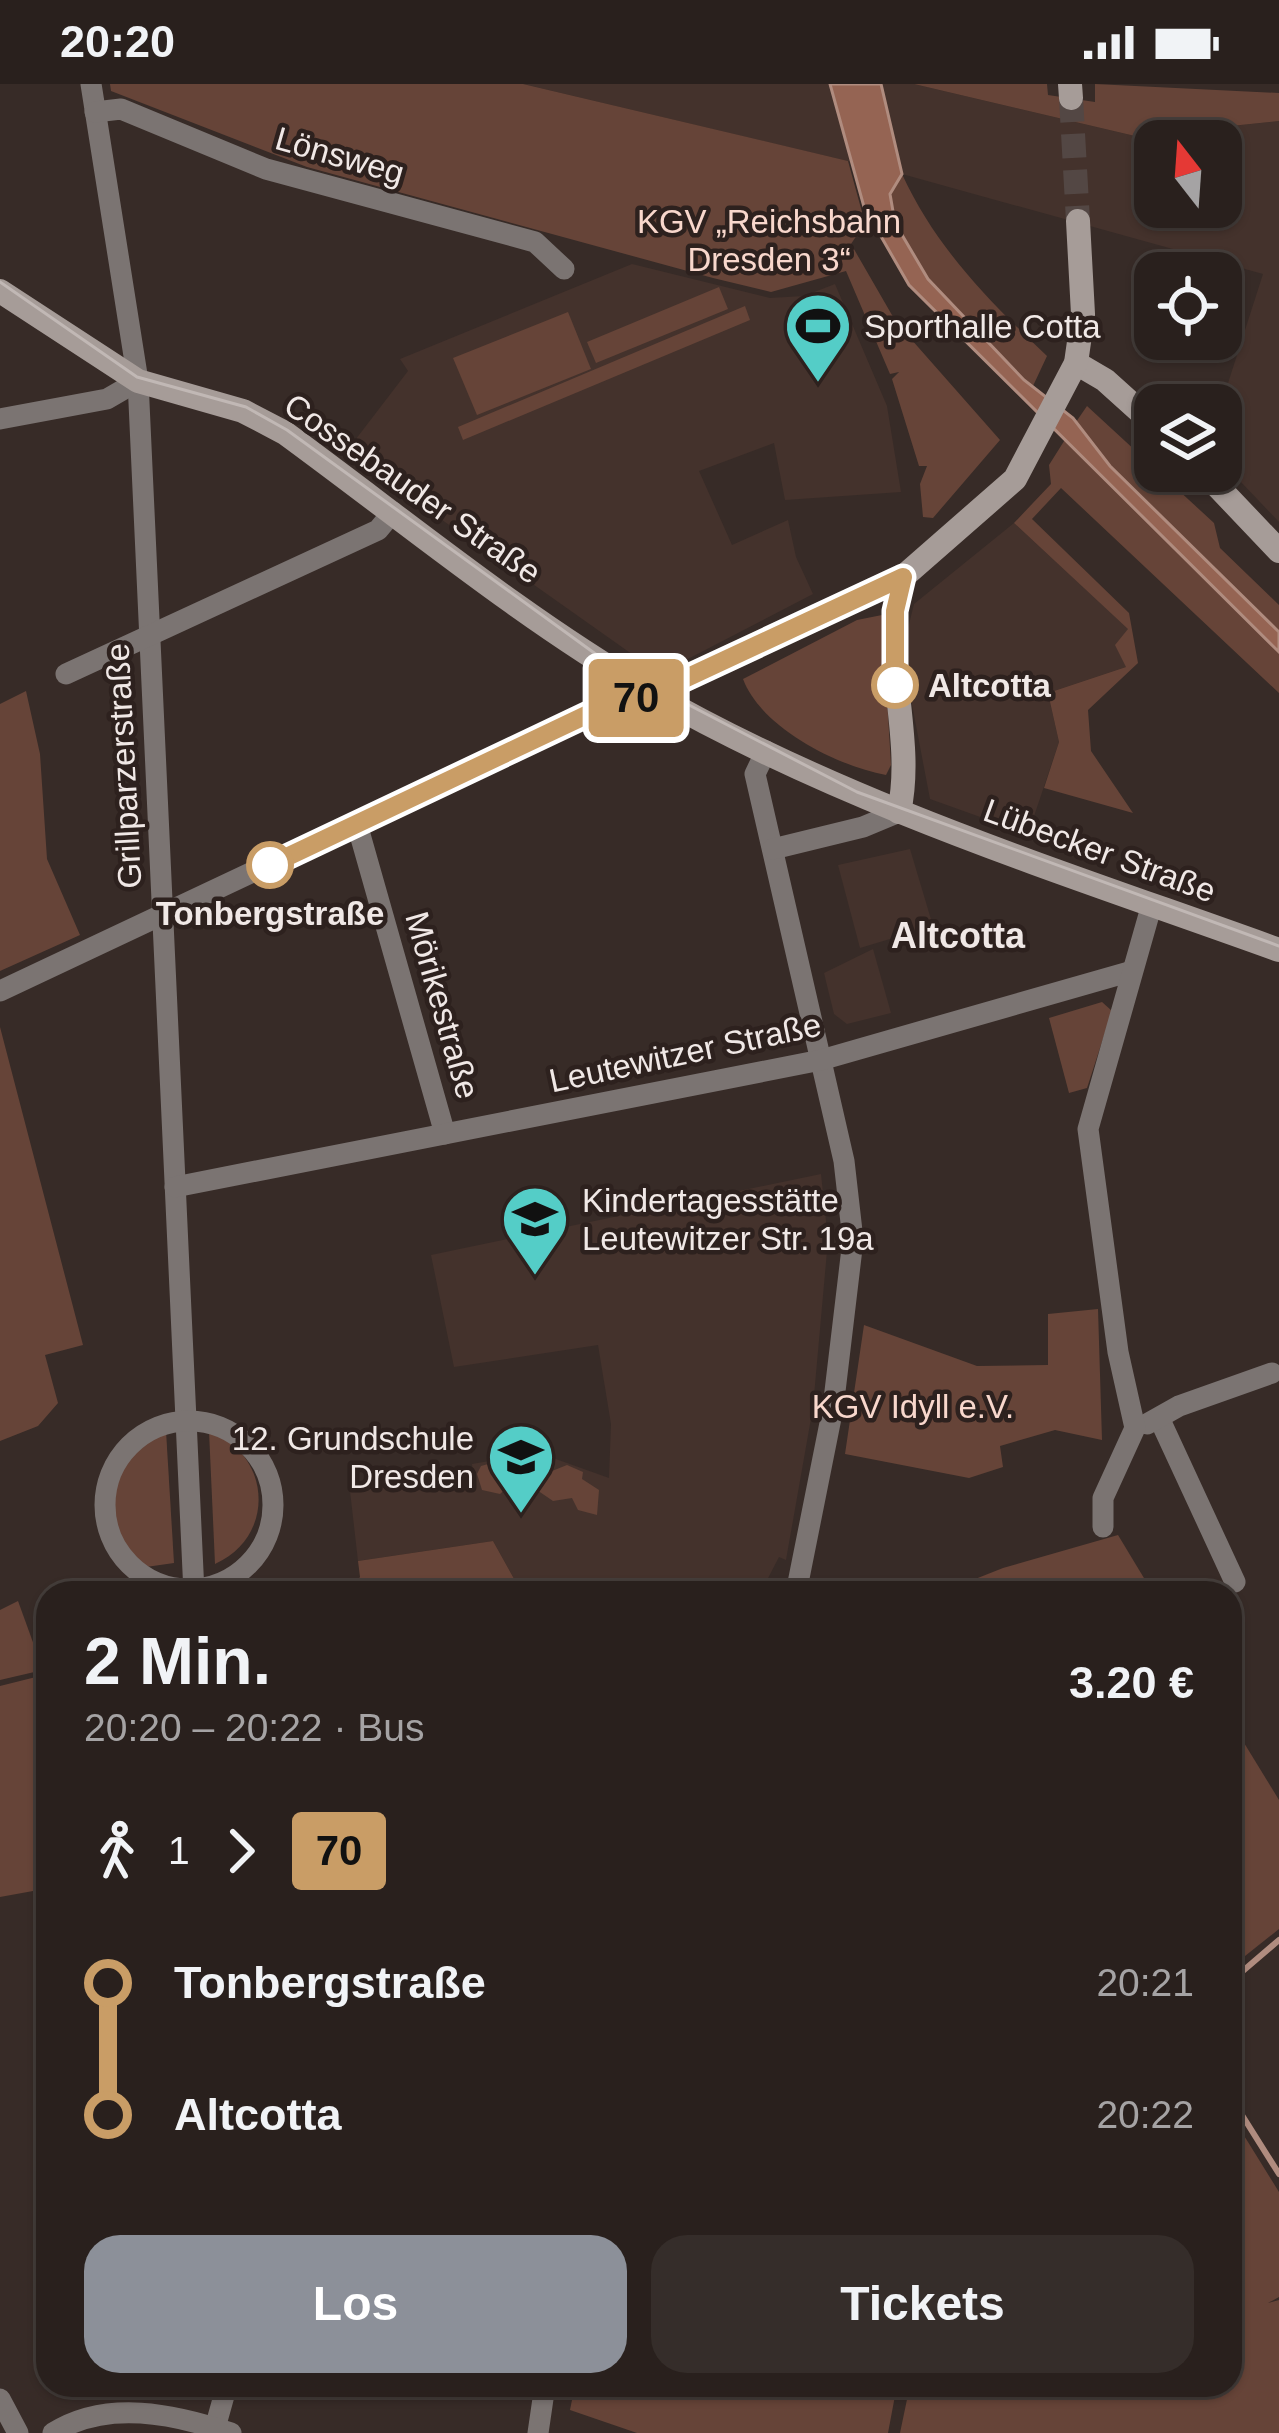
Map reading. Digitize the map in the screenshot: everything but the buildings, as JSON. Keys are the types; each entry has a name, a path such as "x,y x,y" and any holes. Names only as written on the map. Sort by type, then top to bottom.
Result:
{"main road":[{"path":"652,694 903,577 986,510 1034,451 1072,375 1083,314 1078,220"},
{"name":"Cossebauder Straße","path":"0,291 138,381 263,420 597,660 652,694"},
{"path":"1072,375 1114,387 1134,405"},
{"path":"1223,492 1279,550"},
{"path":"652,694 899,812 906,771 895,629 903,577"},
{"name":"Lübecker Straße","path":"899,812 1279,950"}],"street":[{"name":"Grillparzerstraße","path":"91,84 138,381 194,1581"},
{"name":"Lönsweg","path":"95,112 121,109 266,169 535,242 564,269"},
{"path":"0,419 107,399 138,381"},
{"path":"66,674 377,530 393,512"},
{"path":"0,991 609,704 652,694"},
{"path":"766,751 755,774 844,1161 853,1240 832,1408 798,1581"},
{"path":"773,849 863,827 899,812"},
{"name":"Mörikestraße","path":"357,824 445,1134"},
{"path":"1103,1527 1103,1498 1135,1428 1118,1352 1088,1129 1153,904"},
{"name":"Leutewitzer Straße","path":"176,1187 821,1060 1132,970"},
{"path":"1135,1428 1160,1420 1179,1406 1272,1373"},
{"path":"154,1581 118,1551 107,1525 105,1490 115,1464 142,1434 186,1420 222,1426 251,1446 268,1470 274,1508 269,1532 254,1560 222,1581"},
{"path":"1160,1420 1235,1581"},
{"path":"52,2433 106,2414 134,2411 223,2430 226,2397"},
{"path":"538,2433 543,2397"},
{"path":"0,2399 19,2433"}],"shaded area":[{"path":"523,84 914,84 1134,136 1134,228 1242,228 1242,125 1279,121 1279,522 1242,483 1242,384 1228,384 1235,360 1242,360 1242,340 1263,274 1242,268 1242,252 1184,252 902,174"},
{"path":"830,84 881,84 902,174 890,194 895,223 928,279 1024,380 1073,418 1134,492 1279,632 1279,652 909,285 864,207"},
{"path":"632,264 770,298 804,296 835,284 887,406 901,492 785,500 774,443 699,471 732,545 788,520 796,557 813,594 684,661 636,657 346,452 408,371 400,359"},
{"path":"1014,523 1129,629 1126,667 1048,693 1059,742 1028,834 930,799 910,694 908,628 914,604"},
{"path":"910,849 933,926 860,948 838,865"},
{"path":"873,949 891,1013 847,1024 834,1014 824,973"},
{"path":"821,1174 828,1240 813,1407 786,1560 779,1557 767,1581 515,1581 493,1541 358,1561 350,1491 473,1476 472,1464 495,1460 553,1458 609,1478 611,1424 598,1345 454,1367 431,1255"}],"green space":[{"name":"KGV „Reichsbahn Dresden 3“","path":"110,84 523,84 848,161 865,223 851,244 896,322 1000,440 933,518 923,517 920,484 927,466 919,466 892,379 899,372 890,374 846,271 771,292 713,278 307,167 111,91"},
{"path":"914,84 1047,84 1048,95 1095,102 1095,84 1279,93 1279,121 1242,125 1242,120 1134,120 1134,136"},
{"path":"902,174 948,250 1047,356 1033,386 964,321 917,264 892,206 893,180"},
{"path":"719,287 728,309 596,363 587,342"},
{"path":"745,306 750,320 463,440 458,427"},
{"path":"568,312 591,369 477,415 453,358"},
{"path":"1087,406 1134,449 1134,490 1110,466 1076,422"},
{"path":"1066,438 1279,652 1279,693 1061,488 1032,519 1129,613 1138,663 1088,710 1091,751 1133,813 1044,788 1059,742 1048,693 1126,667 1115,645 1128,629 1014,523 1051,484 1049,465"},
{"path":"1136,492 1180,492 1214,523 1220,548 1279,605 1279,632"},
{"path":"882,615 891,765 886,775 844,763 782,728 743,679 857,620"},
{"path":"26,691 40,754 47,859 80,935 0,971 0,704"},
{"path":"1102,1002 1112,1011 1087,1088 1069,1093 1049,1018"},
{"path":"0,1027 83,1345 45,1355 58,1403 38,1426 0,1441"},
{"name":"KGV Idyll e.V.","path":"1098,1309 1102,1440 1055,1430 1000,1446 1003,1467 969,1478 845,1454 864,1325 977,1366 1048,1365 1048,1314"},
{"path":"166,1431 174,1563 146,1567 118,1535 115,1494 132,1455"},
{"path":"209,1431 230,1442 245,1458 258,1496 249,1535 215,1564"},
{"path":"499,1461 508,1464 513,1483 522,1466 547,1473 567,1465 583,1472 582,1479 599,1490 597,1515 578,1510 572,1498 553,1501 531,1486 519,1490 512,1483 500,1494 482,1490 477,1474 481,1466"},
{"path":"1118,1535 1146,1581 970,1581"},
{"path":"493,1541 515,1581 357,1581 358,1561"},
{"path":"18,1601 36,1651 36,1672 0,1680 0,1610"},
{"path":"36,1677 35,1934 33,1891 0,1897 0,1686"},
{"path":"1242,1740 1279,1800 1279,1929 1242,1958"},
{"path":"1242,2132 1279,2192 1279,2297 1268,2303 1279,2300 1279,2433 900,2433 908,2397 1242,2397"},
{"path":"573,2397 895,2397 888,2433 637,2433 570,2410"}],"waterway":[{"path":"1242,1972 1279,1940"},
{"path":"1242,2115 1279,2174"}],"tunnel":[{"path":"1071,98 1078,221"}],"tram line":[{"path":"0,282 137,377 246,407 287,430 608,663 857,792 1279,946"}],"bus line":[{"name":"70","path":"270,865 609,704 652,694 818,612 903,577 895,611 895,685"}],"place":[{"name":"Sporthalle Cotta","path":"818,385"},
{"name":"Altcotta","path":"895,685"},
{"name":"Tonbergstraße","path":"270,865"},
{"name":"Kindertagesstätte Leutewitzer Str. 19a","path":"535,1278"},
{"name":"12. Grundschule Dresden","path":"521,1516"}],"district":[{"name":"Altcotta","path":"958,935"}]}
